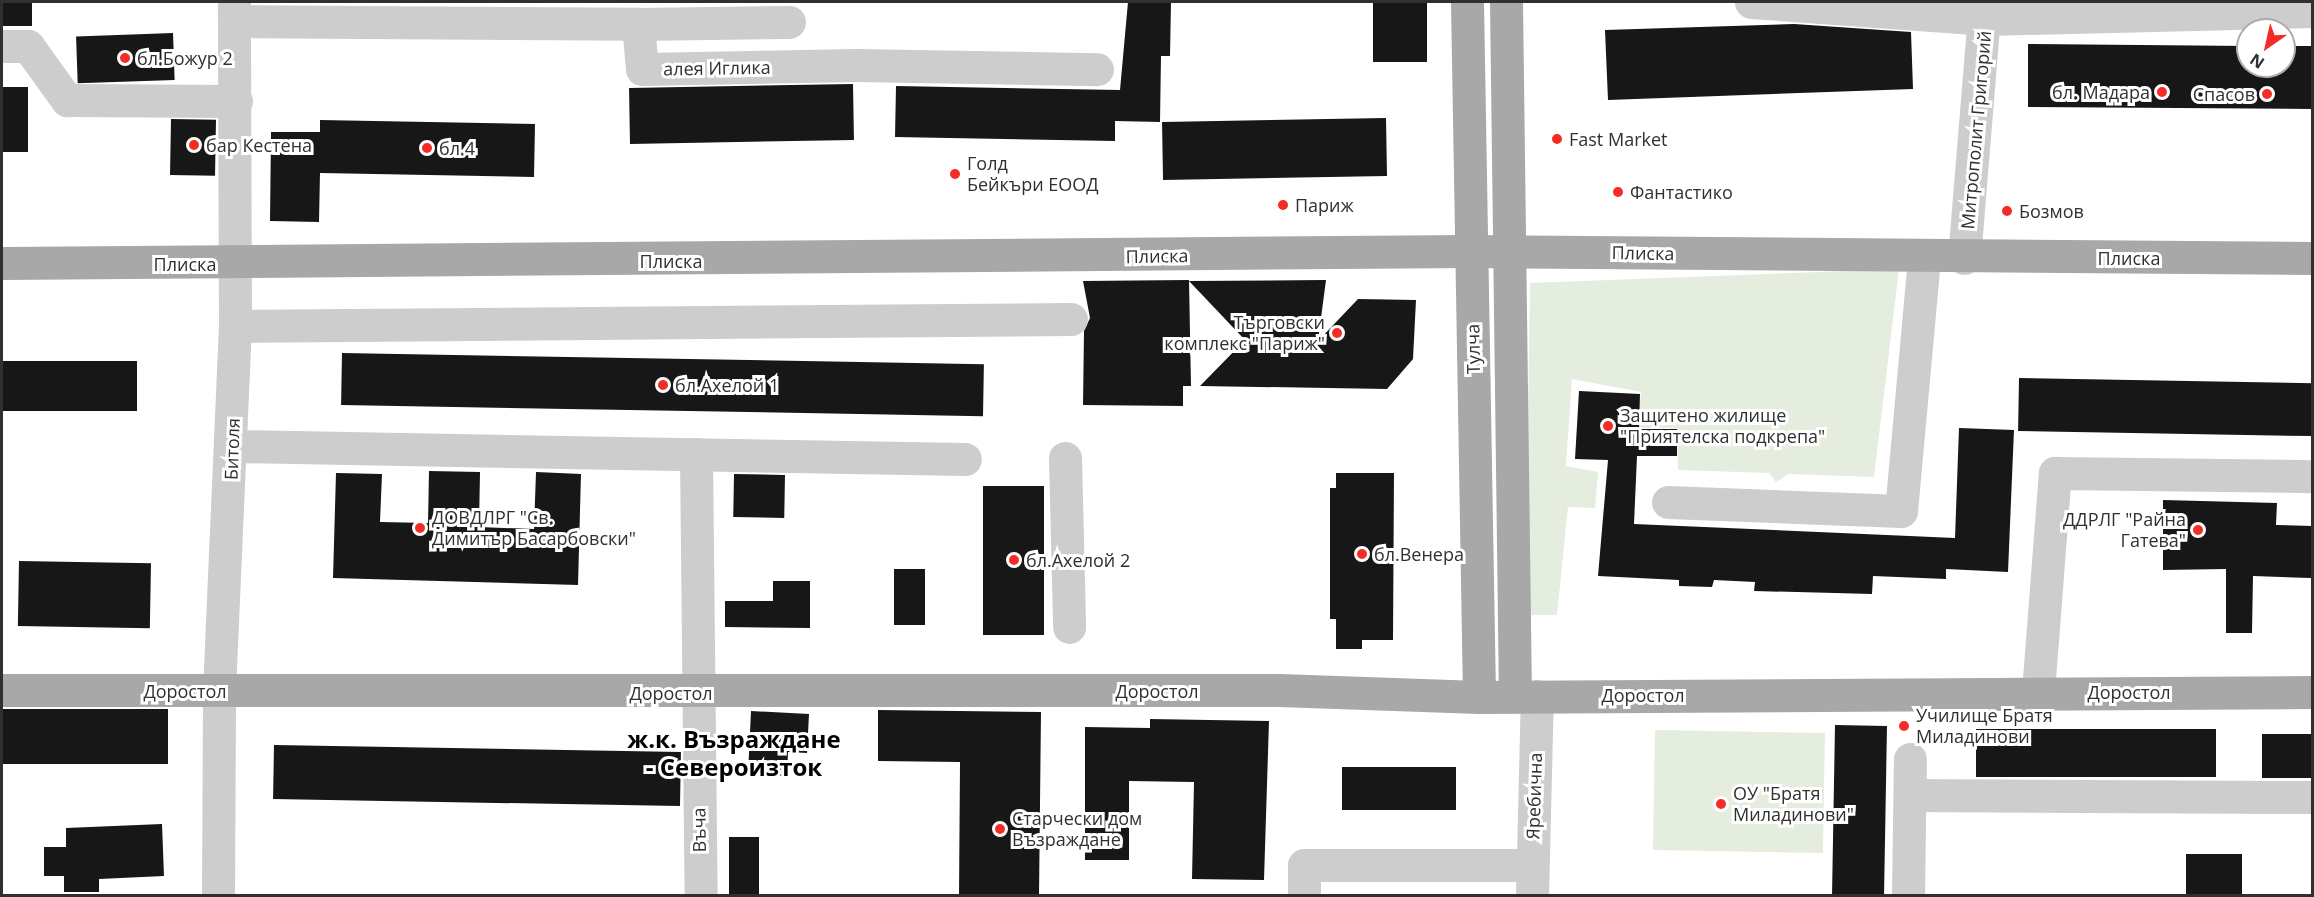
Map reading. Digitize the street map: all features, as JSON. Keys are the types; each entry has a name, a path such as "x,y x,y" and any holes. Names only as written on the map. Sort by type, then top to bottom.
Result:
{"main road":[{"name":"Тулча","path":"1467,2 1479,697"},
{"name":"Тулча","path":"1506,2 1506,252 1526,696"},
{"name":"Плиска","path":"2,263 236,264 1471,251 1964,258 2313,258"},
{"name":"Доростол","path":"2,690 697,693 1279,690 1479,697 2313,692"}],"street":[{"path":"1751,2 1986,10 2313,11"},
{"name":"Митрополит Григорий","path":"1964,258 1986,10"},
{"path":"234,11 638,24 716,12 789,22"},
{"name":"Битоля","path":"218,896 219,691 236,326 234,11"},
{"name":"алея Иглика","path":"638,24 642,69 856,65 1097,69"},
{"path":"2,46 28,46 67,100 236,101"},
{"path":"1668,502 1901,511 1924,257"},
{"path":"236,326 1071,319"},
{"path":"232,446 965,459"},
{"name":"Въча","path":"696,454 700,896"},
{"path":"1065,458 1069,627"},
{"path":"2038,692 2055,473 2313,476"},
{"name":"Яребична","path":"1526,696 1532,880"},
{"path":"1908,896 1910,759"},
{"path":"1910,795 2313,797"},
{"path":"1304,896 1304,865 1532,880"}],"green space":[{"path":"1899,269 1874,477 1788,474 1776,482 1769,473 1678,470 1677,428 1638,428 1641,392 1572,379 1566,466 1598,472 1595,508 1568,507 1557,615 1525,615 1530,283"},
{"path":"1655,730 1825,733 1823,853 1653,850"}],"building":[{"path":"2,2 32,2 32,26 2,26"},
{"path":"1128,2 1171,2 1170,56 1161,56 1160,122 1115,121 1115,141 895,137 896,86 1120,90"},
{"path":"1373,2 1427,2 1427,62 1373,62"},
{"path":"1794,24 1911,32 1913,89 1608,100 1605,30"},
{"name":"бл.Божур 2","path":"173,33 175,80 78,83 76,36"},
{"path":"2028,44 2236,46 2236,78 2296,78 2296,46 2313,46 2313,109 2028,107"},
{"path":"853,84 854,140 630,144 629,88"},
{"path":"2,87 28,87 28,152 2,152"},
{"path":"1386,118 1387,176 1163,180 1162,122"},
{"name":"бар Кестена","path":"171,119 216,120 215,176 170,175"},
{"name":"бл.4","path":"320,120 535,124 534,177 320,173 319,222 270,221 271,132 320,132"},
{"path":"1189,280 1191,386 1183,386 1183,406 1083,405 1084,331 1090,318 1083,281"},
{"name":"Търговски комплекс \"Париж\"","path":"1326,280 1318,341 1358,299 1416,300 1413,359 1387,389 1200,386 1245,340 1189,281"},
{"name":"бл.Ахелой 1","path":"342,353 984,364 983,416 341,405"},
{"path":"2,361 137,361 137,411 2,411"},
{"path":"2019,378 2312,383 2312,436 2018,431"},
{"path":"1579,391 1640,394 1639,429 1677,429 1677,456 1637,456 1634,524 1955,538 1959,428 2014,430 2008,572 1946,569 1946,579 1873,576 1872,594 1754,591 1755,582 1714,580 1712,587 1679,586 1679,580 1598,576 1608,460 1575,459"},
{"name":"ДОВДЛРГ \"Св. Димитър Басарбовски\"","path":"429,471 480,472 479,527 534,529 536,472 581,474 578,585 333,578 336,473 382,474 380,522 428,523"},
{"name":"бл.Венера","path":"1336,473 1394,473 1393,640 1362,640 1362,649 1336,649 1336,619 1330,619 1330,488 1336,488"},
{"path":"734,474 785,475 784,518 733,517"},
{"name":"бл.Ахелой 2","path":"983,486 1044,486 1044,635 983,635"},
{"path":"2163,500 2277,503 2276,525 2312,526 2311,578 2253,576 2252,633 2226,633 2226,569 2163,570"},
{"path":"19,561 151,563 150,628 18,626"},
{"path":"894,569 925,569 925,625 894,625"},
{"path":"773,581 810,581 810,628 725,627 725,601 773,601"},
{"path":"2,709 168,709 168,764 2,764"},
{"name":"Старчески дом Възраждане","path":"878,710 1041,712 1039,896 959,896 960,762 878,761"},
{"path":"751,711 809,714 807,753 788,752 787,776 748,774"},
{"path":"1150,719 1269,721 1264,880 1192,879 1194,782 1129,781 1129,860 1085,860 1085,727 1150,728"},
{"path":"1835,725 1887,726 1884,896 1832,896"},
{"path":"1976,729 2216,729 2216,777 1976,777"},
{"path":"2262,734 2312,734 2312,778 2262,778"},
{"path":"274,745 681,752 680,806 273,799"},
{"path":"1342,767 1456,767 1456,810 1342,810"},
{"path":"162,824 164,876 99,879 99,892 64,892 64,876 44,876 44,847 66,847 66,828"},
{"path":"729,837 759,837 759,894 729,894"},
{"path":"2186,854 2242,854 2242,896 2186,896"}],"place":[{"name":"бл.Божур 2","path":"125,58"},
{"name":"бл. Мадара","path":"2162,92"},
{"name":"Спасов","path":"2267,94"},
{"name":"Fast Market","path":"1557,139"},
{"name":"бар Кестена","path":"194,145"},
{"name":"бл.4","path":"427,148"},
{"name":"Голд Бейкъри ЕООД","path":"955,174"},
{"name":"Фантастико","path":"1618,192"},
{"name":"Париж","path":"1283,205"},
{"name":"Бозмов","path":"2007,211"},
{"name":"Търговски комплекс \"Париж\"","path":"1337,333"},
{"name":"бл.Ахелой 1","path":"663,385"},
{"name":"Защитено жилище \"Приятелска подкрепа\"","path":"1608,426"},
{"name":"ДОВДЛРГ \"Св. Димитър Басарбовски\"","path":"420,528"},
{"name":"ДДРЛГ \"Райна Гатева\"","path":"2198,530"},
{"name":"бл.Венера","path":"1362,554"},
{"name":"бл.Ахелой 2","path":"1014,560"},
{"name":"Училище Братя Миладинови","path":"1904,726"},
{"name":"ОУ \"Братя Миладинови\"","path":"1721,804"},
{"name":"Старчески дом Възраждане","path":"1000,829"}],"district":[{"name":"ж.к. Възраждане - Североизток","path":"734,753"}]}
